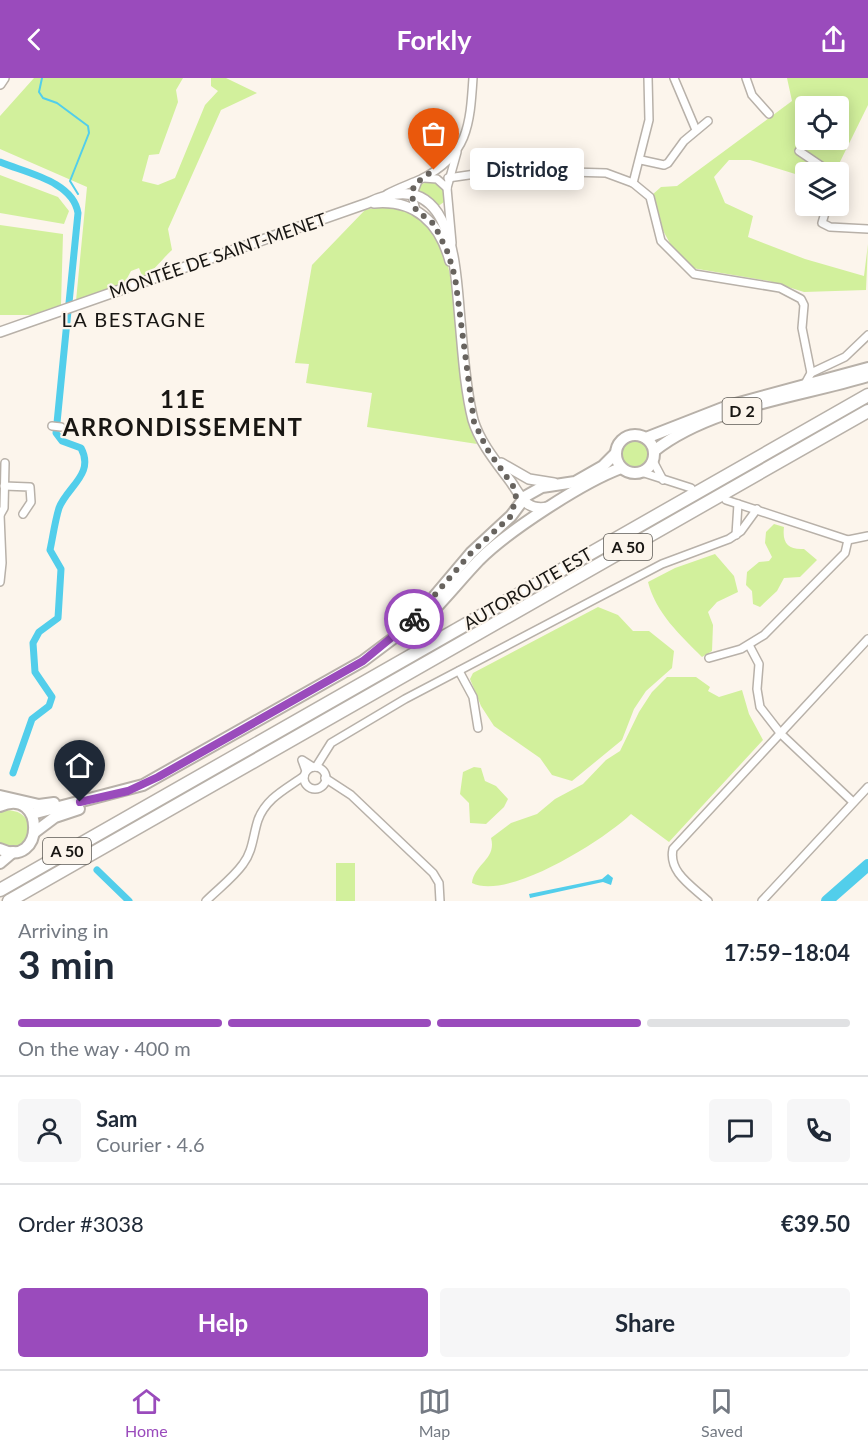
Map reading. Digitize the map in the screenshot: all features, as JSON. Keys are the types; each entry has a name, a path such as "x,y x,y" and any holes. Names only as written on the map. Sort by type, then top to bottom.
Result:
{"highway":[{"name":"AUTOROUTE EST","path":"0,890 868,395"},
{"name":"AUTOROUTE EST","path":"9,901 868,411"}],"main road":[{"path":"0,84 4,78"},
{"name":"MONTÉE DE SAINT-MENET","path":"0,332 386,195 412,196"},
{"path":"412,196 427,202 438,213 452,243 471,411 480,437 522,501 538,509 559,503"},
{"name":"MONTÉE DE SAINT-MENET","path":"368,203 388,202 420,212"},
{"path":"420,212 434,224 443,240 455,277"},
{"name":"D 2","path":"646,438 700,415 868,368"},
{"name":"D 2","path":"654,456 669,439 711,420 868,376"},
{"path":"0,863 13,852 28,846 35,832 55,817 118,800 149,788 381,656 422,622 480,559 510,533 599,478 621,468 634,473 641,472 654,456 646,438 638,435 627,436 621,440 615,454 603,466 568,484 542,487 533,491 511,516 471,553 409,624 363,661 143,785 32,814"},
{"path":"615,454 621,468"},
{"path":"493,457 509,470 529,479 568,484"},
{"path":"511,516 515,505 513,486"},
{"path":"0,796 47,805 96,799"},
{"path":"0,806 18,804 32,814 35,832"},
{"path":"0,849 13,852"}],"street":[{"path":"452,243 448,178 458,150 467,135 473,78"},
{"path":"633,183 650,120 648,78"},
{"path":"674,78 696,130"},
{"path":"746,78 752,95 769,114"},
{"path":"641,160 668,163 696,130 708,121"},
{"path":"386,195 421,178 458,150"},
{"path":"799,151 815,162"},
{"path":"448,178 503,170 606,173 633,183 650,197 661,241 694,274 780,288 801,299 804,305 801,328 812,373"},
{"path":"421,178 437,179 447,188"},
{"path":"420,212 412,196 414,187 421,178"},
{"path":"438,213 448,201"},
{"name":"MONTÉE DE SAINT-MENET","path":"420,212 438,213"},
{"path":"824,216 822,223 830,226 868,229"},
{"path":"805,384 812,373 845,357 868,335"},
{"path":"836,385 847,380 845,357"},
{"path":"654,456 663,480"},
{"path":"0,582 0,515 4,508 5,463"},
{"path":"641,472 692,488"},
{"path":"4,486 30,487 31,502 23,514"},
{"path":"726,500 848,540 868,536"},
{"path":"736,535 738,504"},
{"path":"206,901 242,865 252,848 258,821 268,803 317,768 323,753 331,743 459,671 662,564 736,535 758,509"},
{"path":"709,658 749,645 764,635 845,553 848,540"},
{"path":"708,901 674,869 671,859 673,849 868,639"},
{"path":"749,645 759,664 757,689 760,707 781,734 856,800"},
{"path":"459,671 473,697 478,728"},
{"path":"324,782 312,788 305,776 300,758 317,768 324,782 351,795 428,869 439,883 438,901"},
{"path":"762,901 868,787"}],"green space":[{"path":"34,78 183,78 176,90 178,102 159,154 149,155 142,181 158,185 175,178 205,105 218,91 211,86 211,78 226,78 257,93 221,110 168,229 172,250 143,278 139,268 131,271 124,284 76,301 87,187 0,149 0,116"},
{"path":"787,78 868,78 868,105 849,144 849,96 795,96 795,150 846,150 840,162 795,162 795,174 750,160 729,160 714,177 725,203 753,216 748,237 805,259 864,276 868,244 866,290 804,292 769,281 692,268 672,247 660,225 652,195 661,187 677,186 792,101"},
{"path":"0,175 58,197 69,211 64,224 0,213"},
{"path":"429,181 437,183 444,194 444,202 437,207 416,193 418,186"},
{"path":"383,206 419,215 435,233 446,258 457,322 463,390 477,444 367,427 372,393 306,383 309,364 295,363 312,265 365,210"},
{"path":"0,225 63,234 61,305 32,315 0,315"},
{"path":"634,439 644,443 648,453 644,463 634,467 624,463 620,453 624,443"},
{"path":"774,524 784,527 785,541 790,547 804,549 817,560 800,577 784,578 777,591 760,607 753,604 752,591 746,585 747,572 759,562 769,561 772,557 765,543 766,532"},
{"path":"715,554 734,576 738,592 717,602 708,612 713,625 712,651 702,657 663,614 648,582 675,568"},
{"path":"598,607 618,615 633,631 649,631 674,651 672,668 646,691 634,709 622,740 572,781 552,775 540,758 494,726 481,706 470,679 473,673"},
{"path":"667,677 696,677 710,687 708,691 719,697 742,690 749,714 763,740 669,842 631,814 578,852 531,876 488,886 472,883 474,876 491,851 491,838 511,823 537,814 555,799 583,784 606,760 620,751 639,712 652,692"},
{"path":"474,767 481,768 485,781 496,786 508,799 504,807 486,824 470,823 469,803 460,794 463,772"},
{"path":"3,810 21,814 31,830 25,841 17,847 0,844 0,812"},
{"path":"336,863 355,863 355,901 336,901"}],"water":[{"path":"608,874 613,878 611,885 603,882 530,898 529,894 602,879"}],"waterway":[{"path":"42,78 39,92 43,98 57,103 88,126 89,133 70,181 78,194"},
{"path":"0,162 47,180 67,193 74,202 78,213 69,303"},
{"path":"13,773 32,719 49,706 52,697 35,672 33,643 39,632 58,618 61,569 50,550 59,508 85,465 81,448 62,441 56,433 68,311"},
{"path":"827,901 868,865"},
{"path":"97,870 129,901"}],"way so far":[{"path":"414,619 471,553 511,516 516,497 513,486 487,449 474,422 469,398 455,277 448,253 434,224 416,210 413,202 412,191 416,183 434,170"}],"place":[{"name":"Distridog","path":"434,170"}],"district":[{"name":"LA BESTAGNE","path":"134,320"},
{"name":"11E ARRONDISSEMENT","path":"183,414"}],"route":[{"path":"80,802 128,791 158,777 363,661 382,648 414,619"}]}
